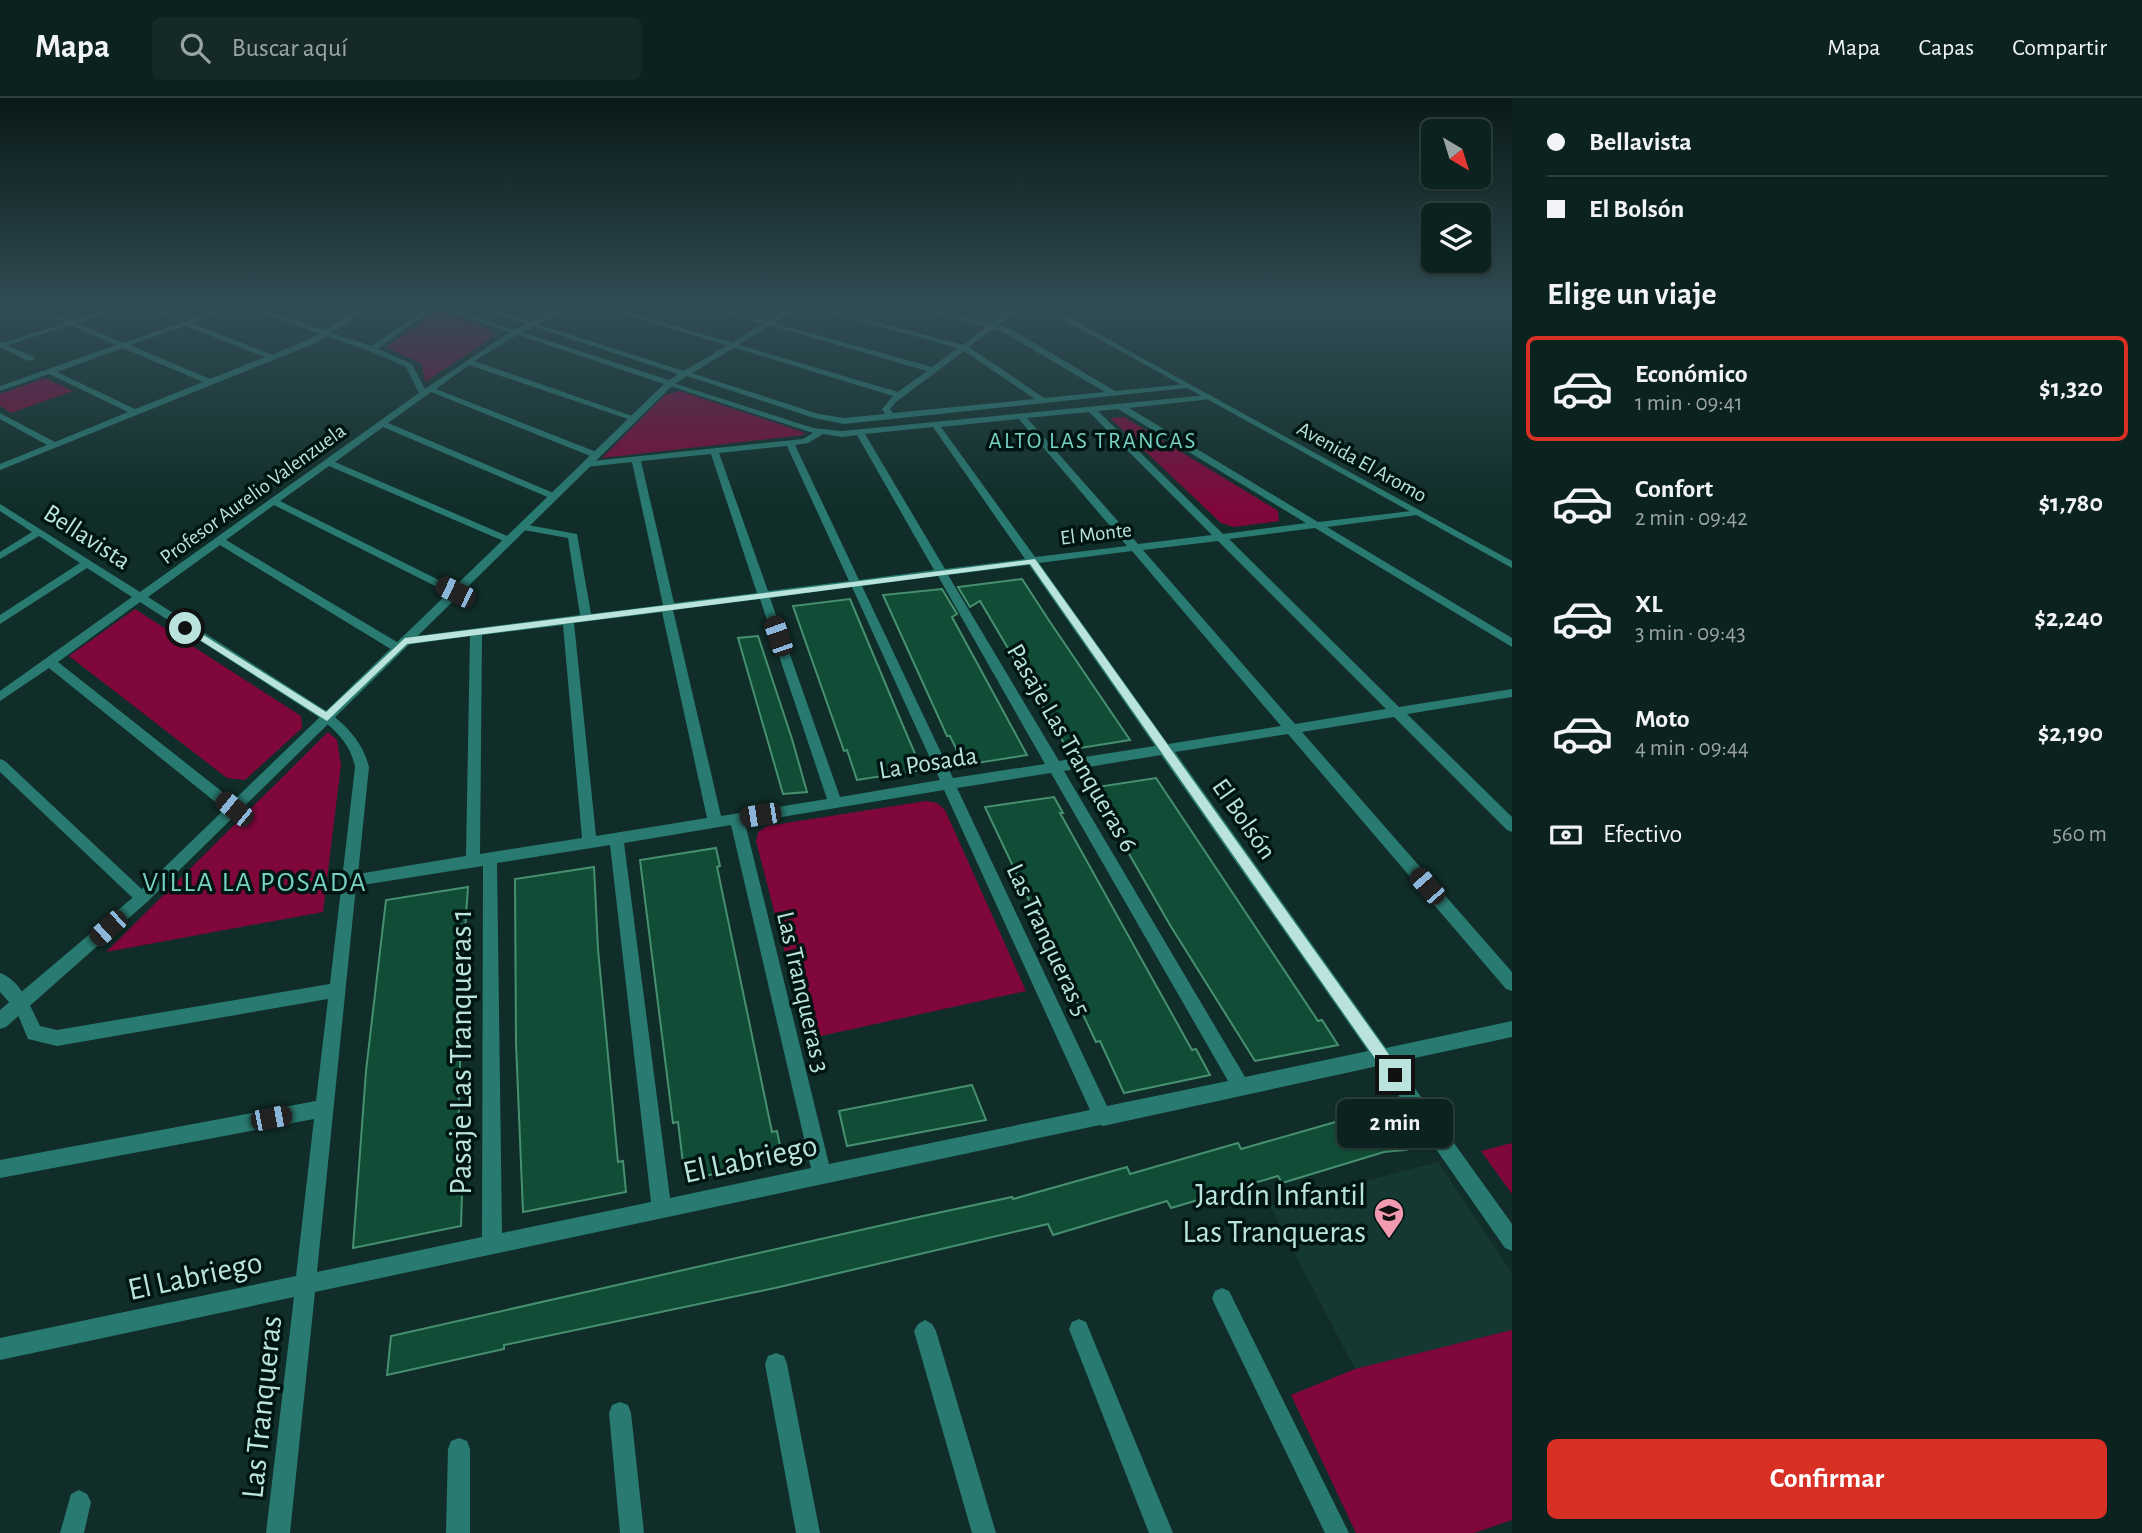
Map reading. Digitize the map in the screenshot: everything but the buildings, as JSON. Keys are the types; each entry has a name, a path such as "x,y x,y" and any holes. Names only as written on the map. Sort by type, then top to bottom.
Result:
{"street":[{"path":"0,389 40,375"},
{"path":"55,375 134,412"},
{"path":"193,375 210,382"},
{"path":"0,467 228,375"},
{"path":"415,375 427,392 596,455"},
{"name":"Profesor Aurelio Valenzuela","path":"0,697 450,375"},
{"path":"506,375 634,418"},
{"path":"646,375 820,432 860,433 1208,397"},
{"path":"0,1021 22,1005 142,898 680,375"},
{"path":"688,375 828,419 891,416 1187,386"},
{"path":"833,375 899,395"},
{"path":"891,416 887,409 899,395 926,375"},
{"path":"1004,375 1043,401"},
{"path":"1082,375 1113,393"},
{"name":"Avenida El Aromo","path":"1167,375 1512,565"},
{"path":"1120,406 1512,643"},
{"path":"1091,409 1512,826"},
{"path":"0,416 54,445"},
{"path":"1021,416 1512,984"},
{"path":"382,423 553,496"},
{"name":"El Bolsón","path":"936,425 1512,1241"},
{"path":"586,464 790,443 811,439 820,432"},
{"name":"Pasaje Las Tranqueras 6","path":"860,433 1241,1087"},
{"name":"Las Tranqueras 5","path":"790,443 1103,1117"},
{"path":"714,450 835,803"},
{"path":"636,459 715,822"},
{"path":"328,462 508,540"},
{"path":"273,501 455,592"},
{"name":"Bellavista","path":"0,507 327,717"},
{"name":"El Monte","path":"401,644 668,607 1417,512"},
{"path":"522,527 573,536 586,618"},
{"path":"0,556 39,532"},
{"path":"219,540 401,644"},
{"path":"0,620 87,563"},
{"path":"568,620 590,843"},
{"name":"Pasaje Las Tranqueras 1","path":"476,632 492,1245"},
{"path":"50,661 234,809"},
{"name":"La Posada","path":"351,881 1512,693"},
{"path":"1497,695 1512,708"},
{"name":"Las Tranqueras","path":"278,1533 362,767 360,753 351,738 327,717"},
{"path":"0,764 142,898"},
{"name":"Las Tranqueras 3","path":"737,819 822,1176"},
{"path":"616,838 662,1210"},
{"path":"0,980 22,1005 34,1033 57,1038 339,990"},
{"name":"El Labriego","path":"0,1349 1512,1029"},
{"path":"0,1169 325,1108"},
{"path":"1222,1298 1337,1533"},
{"path":"1079,1329 1161,1533"},
{"path":"925,1331 984,1533"},
{"path":"776,1364 808,1533"},
{"path":"620,1413 632,1533"},
{"path":"458,1533 459,1449"},
{"path":"72,1533 79,1502"}],"shaded area":[{"path":"424,375 436,375 425,382"},
{"path":"45,378 73,391 11,413 0,406 0,394"},
{"path":"680,391 803,432 804,435 602,458 665,395"},
{"path":"1124,417 1278,511 1279,521 1234,527 1221,523 1110,418"},
{"path":"135,609 301,716 302,728 245,780 227,778 69,656"},
{"path":"328,732 337,740 341,765 323,912 106,952"},
{"path":"926,801 937,803 945,810 1026,991 807,1039 756,841 758,832 767,826"},
{"path":"1512,1143 1512,1194 1481,1151"},
{"name":"Jardín Infantil Las Tranqueras","path":"1438,1162 1512,1273 1512,1330 1355,1369 1270,1206"},
{"path":"1512,1330 1512,1520 1474,1533 1356,1533 1291,1395 1355,1369"}],"place":[{"name":"Jardín Infantil Las Tranqueras","path":"1389,1240"}],"district":[{"name":"ALTO LAS TRANCAS","path":"1093,441"},
{"name":"VILLA LA POSADA","path":"255,883"}],"route":[{"path":"185,628 327,717 405,641 1032,561 1395,1075"}]}
